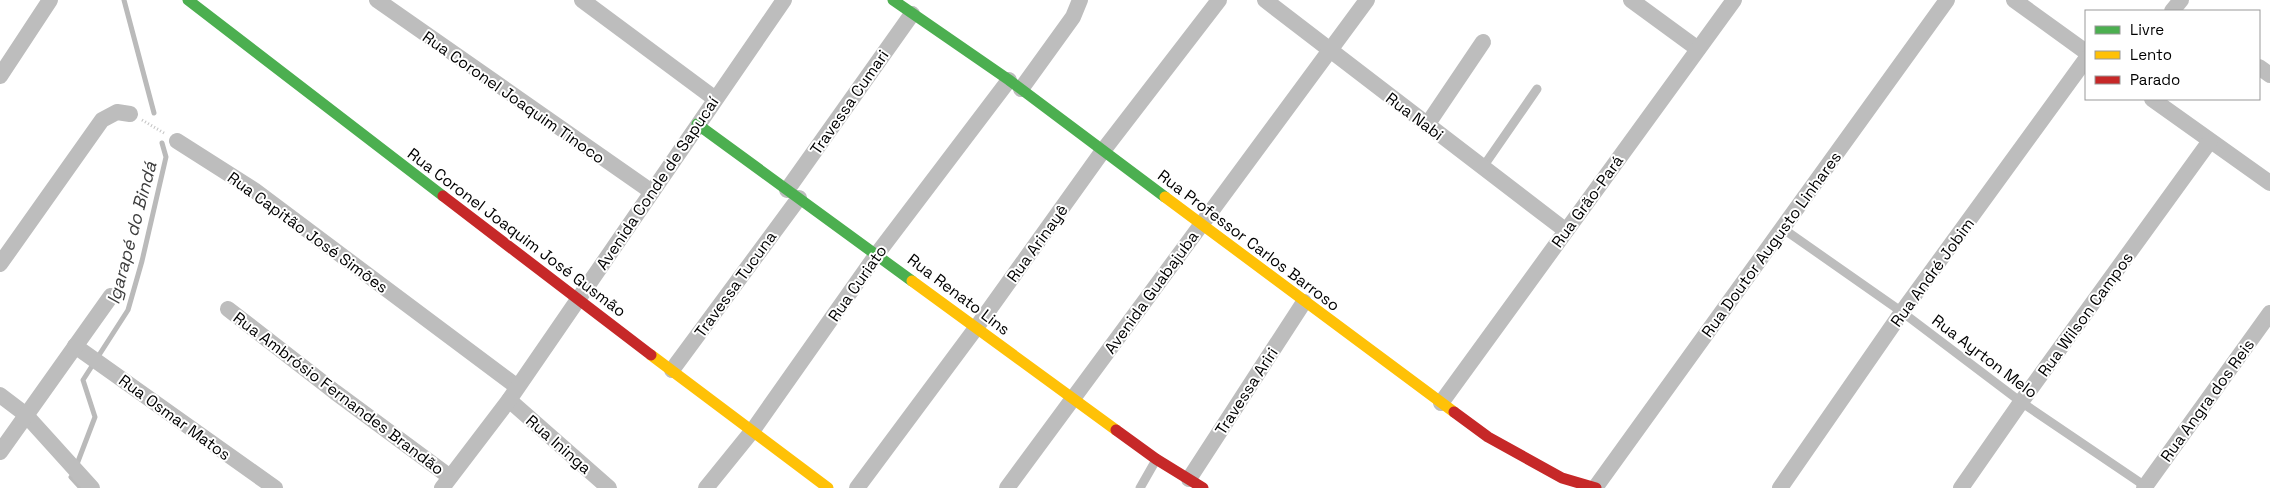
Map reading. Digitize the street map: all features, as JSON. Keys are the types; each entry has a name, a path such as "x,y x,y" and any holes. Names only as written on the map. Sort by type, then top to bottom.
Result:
{"street":[{"path":"0,76 50,0"},
{"name":"Rua Coronel Joaquim José Gusmão","path":"188,0 578,300 828,488"},
{"path":"582,0 714,98"},
{"name":"Rua Professor Carlos Barroso","path":"893,0 1015,84 1102,152 1488,437 1526,460 1562,478 1596,488"},
{"name":"Rua Curiato","path":"706,488 753,430 877,254 1015,84 1073,17 1080,0"},
{"name":"Rua Arinayê","path":"857,488 976,328 1102,152 1219,0"},
{"name":"Rua Nabi","path":"1265,0 1565,230"},
{"name":"Avenida Guabajuba","path":"1007,488 1367,0"},
{"path":"1631,0 1698,49"},
{"name":"Rua Grão-Pará","path":"1441,402 1734,0"},
{"name":"Rua Doutor Augusto Linhares","path":"1596,488 1947,0"},
{"path":"2014,0 2085,51"},
{"name":"Avenida Conde de Sapucaí","path":"446,482 513,393 578,300 714,98 782,1"},
{"name":"Rua Coronel Joaquim Tinoco","path":"388,3 652,192"},
{"name":"Travessa Cumari","path":"793,194 912,14"},
{"path":"1427,126 1483,42"},
{"name":"Rua André Jobim","path":"1780,488 1902,312 2085,60"},
{"path":"2153,100 2270,182"},
{"path":"0,264 102,120 117,112 130,114"},
{"name":"Rua Renato Lins","path":"697,124 1156,459 1196,484"},
{"name":"Rua Capitão José Simões","path":"178,141 254,190 513,393"},
{"name":"Rua Wilson Campos","path":"1961,488 2210,141"},
{"name":"Travessa Tucuna","path":"672,370 793,194"},
{"path":"0,452 25,414 111,296"},
{"name":"Travessa Ariri","path":"1196,484 1304,302"},
{"name":"Rua Ambrósio Fernandes Brandão","path":"228,309 446,482"},
{"name":"Rua Angra dos Reis","path":"2146,487 2270,313"},
{"name":"Rua Osmar Matos","path":"76,346 275,488"},
{"name":"Rua Ininga","path":"513,393 609,488"},
{"path":"0,395 25,414 92,488"}],"lane":[{"path":"1483,167 1537,89"},
{"name":"Rua Ayrton Melo","path":"1782,228 1902,312 2021,402 2146,487"},
{"path":"1140,488 1156,459"}],"path":[{"path":"130,114 178,141"}],"waterway":[{"name":"Igarapé do Bindá","path":"124,0 154,113"},
{"name":"Igarapé do Bindá","path":"77,464 95,417 83,380 128,310 142,261 166,157 162,143"},
{"name":"Igarapé do Bindá","path":"71,477 81,488"}],"traffic: fast":[{"path":"188,0 443,196"},
{"path":"893,0 1009,80 1165,197"},
{"path":"697,124 912,281"}],"traffic: slow":[{"path":"1165,197 1454,412"},
{"path":"912,281 1116,430"},
{"path":"651,355 828,488"}],"traffic: jam":[{"path":"443,196 651,355"},
{"path":"1454,412 1488,437 1562,478 1596,488"},
{"path":"1116,430 1156,459 1203,488"}]}
